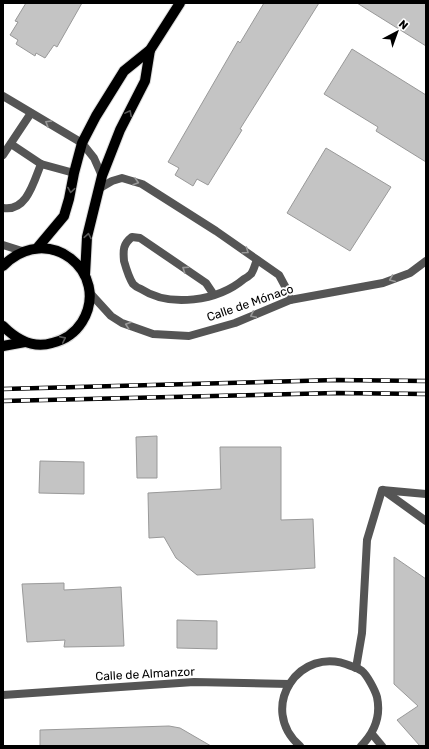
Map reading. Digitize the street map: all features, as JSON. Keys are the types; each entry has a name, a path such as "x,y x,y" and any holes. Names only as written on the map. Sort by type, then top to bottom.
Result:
{"main road":[{"path":"38,247 64,216 82,143 96,116 124,70 150,50 180,3"},
{"path":"85,275 87,237 102,176 120,130 145,81 150,50"},
{"path":"3,266 11,257 22,251 38,247 53,249 65,254 77,263 85,275 90,293 89,305 79,326 70,335 60,341 37,345 25,342 13,336 3,326"},
{"path":"3,346 25,342"}],"street":[{"path":"3,96 82,143 94,158 102,176"},
{"path":"3,155 31,113"},
{"path":"11,144 41,164 74,173"},
{"path":"3,208 9,209 23,202 31,190 41,164"},
{"path":"100,188 112,181 122,178 142,184 216,231 279,275 290,300"},
{"path":"214,295 206,283 140,238 132,237 126,242 123,250 125,267 134,284 150,295 170,300 193,299 214,295 225,291 251,274 257,260"},
{"path":"3,244 22,251"},
{"name":"Calle de Mónaco","path":"90,293 111,316 122,323 153,334 189,336 235,323 290,300 383,283 410,272 426,261"},
{"path":"382,490 426,494"},
{"path":"382,490 426,522"},
{"path":"356,668 362,633 367,540 382,490"},
{"path":"294,744 286,728 282,713 283,698 289,684 299,672 311,664 326,660 341,662 363,671 375,690 379,705 378,720 372,734 361,746"},
{"name":"Calle de Almanzor","path":"3,695 194,682 289,684"},
{"path":"372,734 382,746"}],"building":[{"path":"26,3 82,3 57,47 54,45 45,58 36,53 35,56 16,44 18,40 10,35 18,22 15,21"},
{"path":"264,3 319,3 240,129 242,130 208,185 197,179 193,186 175,175 179,168 168,162 238,41 240,43"},
{"path":"357,3 426,3 426,46"},
{"path":"352,49 426,95 426,162 376,131 378,127 324,94"},
{"path":"326,148 391,187 350,251 287,213"},
{"path":"157,436 157,478 137,478 136,437"},
{"path":"220,447 281,447 281,520 313,519 315,568 197,575 176,558 164,537 149,538 148,493 221,489"},
{"path":"40,461 84,462 84,494 39,493"},
{"path":"394,557 426,579 426,746 420,746 397,720 418,706 394,684"},
{"path":"64,583 64,590 121,587 124,646 64,647 65,640 27,642 22,584"},
{"path":"177,620 217,621 217,649 177,648"},
{"path":"169,726 180,728 211,746 40,746 40,730"}],"railway":[{"path":"3,389 336,380 426,381"},
{"path":"3,401 336,393 426,394"}]}
